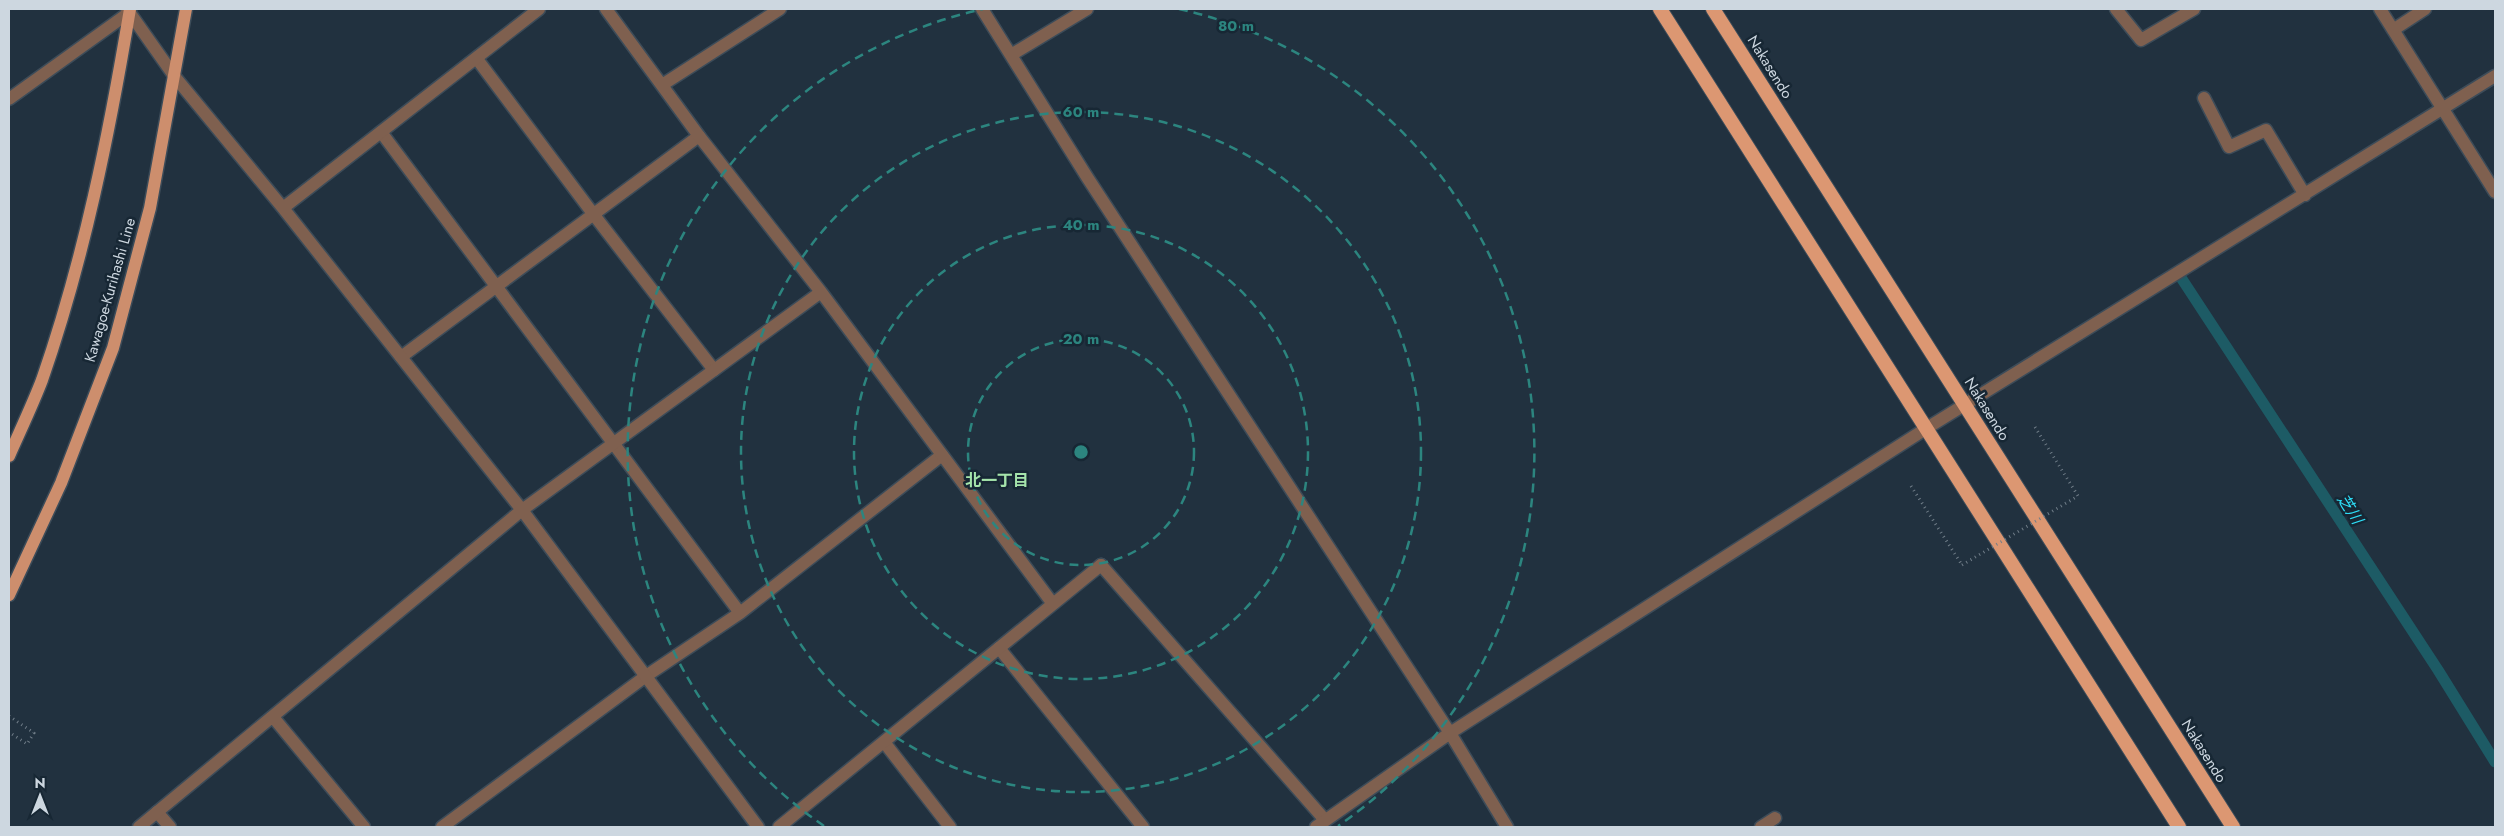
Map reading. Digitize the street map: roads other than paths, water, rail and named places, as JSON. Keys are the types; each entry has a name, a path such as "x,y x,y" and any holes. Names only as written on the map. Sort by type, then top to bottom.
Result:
{"highway":[{"path":"1660,9 2179,827"},
{"name":"Nakasendo","path":"1713,9 2233,827"}],"main road":[{"name":"Kawagoe-Kurihashi Line","path":"9,595 61,483 113,348 150,208 186,9"},
{"path":"9,456 41,381 75,275 104,158 129,10"}],"street":[{"path":"283,208 478,59 539,9"},
{"path":"606,9 700,136 821,292 1054,604"},
{"path":"662,85 780,9"},
{"path":"982,9 1087,177 1450,733 1507,827"},
{"path":"1011,56 1087,9"},
{"path":"2116,9 2142,40 2194,9"},
{"path":"2380,9 2495,192"},
{"path":"2393,30 2425,9"},
{"path":"9,99 129,10 175,77 283,208 522,510 758,827"},
{"path":"478,59 594,215 714,370"},
{"path":"779,827 1100,565 1324,825 1450,733 1927,428 2443,110 2495,76"},
{"path":"2204,98 2229,147 2266,130 2305,195"},
{"path":"381,132 615,443 740,613"},
{"path":"401,357 700,136"},
{"path":"139,827 522,510 821,292"},
{"path":"442,827 646,676 740,613 942,455"},
{"path":"999,648 1143,827"},
{"path":"273,717 364,827"},
{"path":"884,742 950,827"},
{"path":"157,812 170,827"},
{"path":"1761,827 1775,818"}],"waterway":[{"name":"芝川","path":"2178,273 2438,670 2495,762"}],"district":[{"name":"北一丁目","path":"997,480"}]}
